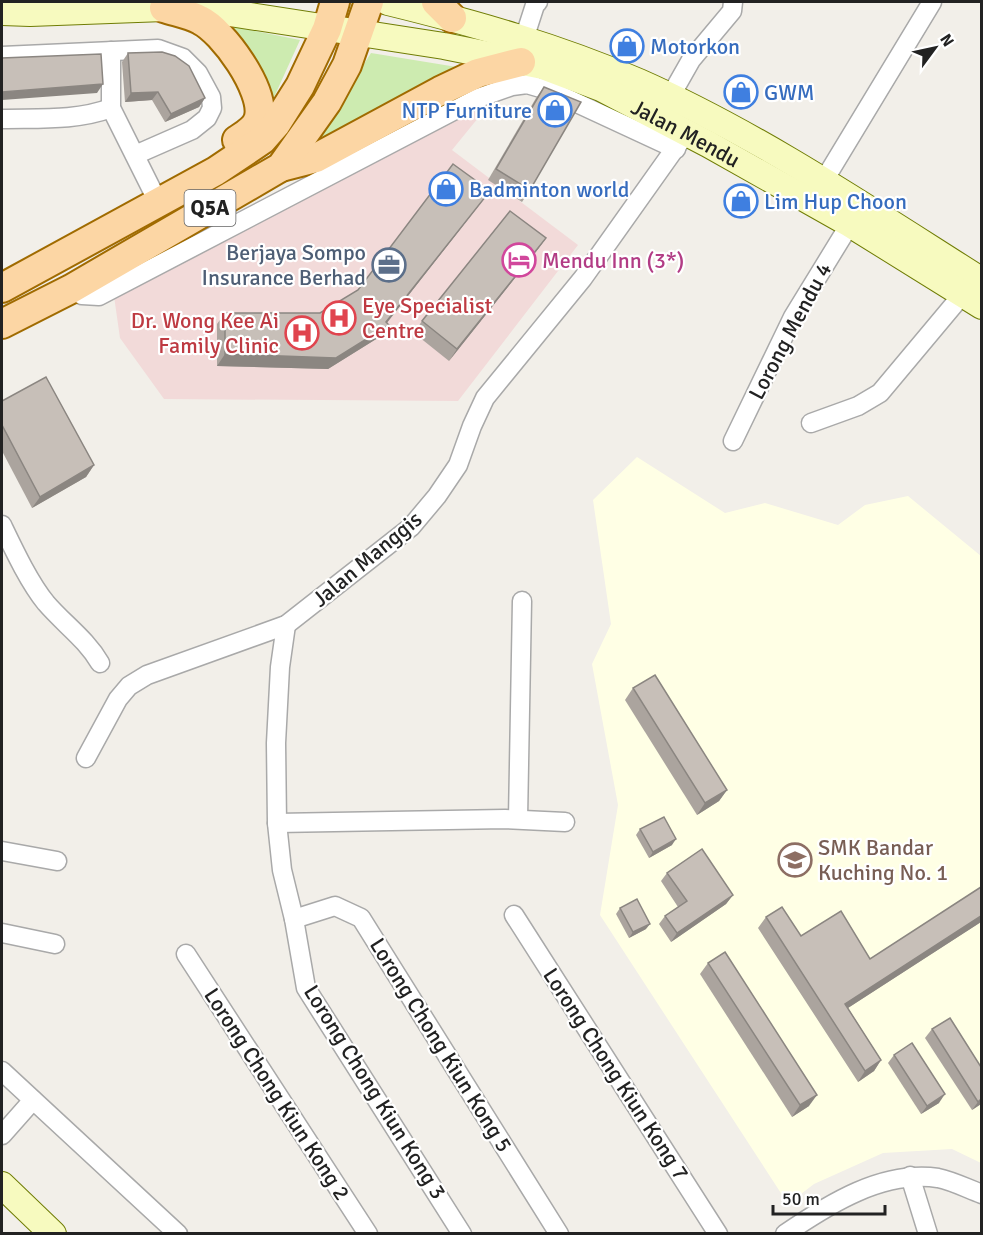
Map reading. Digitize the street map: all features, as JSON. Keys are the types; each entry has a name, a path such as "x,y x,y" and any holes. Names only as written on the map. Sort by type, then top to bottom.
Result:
{"main road":[{"path":"2,288 216,171 262,140 276,124 300,86 327,29 335,2"},
{"path":"360,33 369,2"},
{"name":"Jalan Mendu","path":"388,2 444,10 523,50 638,82 670,97 750,138 823,182 975,294"},
{"path":"164,8 202,20 217,34 246,71 256,88 259,103 259,117 253,129 210,159 170,195"},
{"name":"Jalan Mendu","path":"2,12 164,8 217,11 444,46 523,50 543,66 601,88 681,141 850,224 975,294"},
{"name":"Q5A","path":"2,324 71,289 281,166 327,102 360,33"},
{"path":"281,166 316,158 440,91 523,50"},
{"path":"2,1185 53,1233"}],"street":[{"path":"670,97 691,60 732,11 733,2"},
{"path":"823,182 932,2"},
{"path":"523,50 537,3"},
{"path":"2,56 158,49 183,58 198,73 211,97 212,108 207,118 192,130 135,155"},
{"path":"111,51 111,108 135,155 170,195"},
{"path":"71,289 82,295 99,296 467,103 512,86 527,84 551,91 681,141"},
{"path":"2,119 70,117 97,113 111,108"},
{"name":"Jalan Manggis","path":"86,758 118,699 129,686 147,675 286,625 411,527 437,496 458,465 485,398 583,278 681,141"},
{"name":"Lorong Mendu 4","path":"733,441 793,317 850,224"},
{"path":"810,423 858,406 880,393 975,294"},
{"path":"2,525 46,602 92,649 100,663"},
{"path":"518,819 522,600"},
{"name":"Lorong Chong Kiun Kong 3","path":"286,625 280,667 276,743 277,823 282,870 294,919 306,988 462,1233"},
{"path":"277,823 518,819 565,822"},
{"path":"2,851 57,861"},
{"name":"Lorong Chong Kiun Kong 5","path":"294,919 336,906 361,918 559,1233"},
{"name":"Lorong Chong Kiun Kong 7","path":"513,915 718,1233"},
{"path":"2,933 55,944"},
{"name":"Lorong Chong Kiun Kong 2","path":"186,954 368,1233"},
{"path":"2,1071 178,1233"},
{"path":"2,1135 33,1100"},
{"path":"785,1233 812,1215 867,1187 910,1176 940,1179 981,1194"},
{"path":"910,1176 927,1233"}],"shaded area":[{"path":"496,96 452,150 578,245 458,401 164,399 120,338 114,296"},
{"name":"SMK Bandar Kuching No. 1","path":"637,457 725,513 765,503 838,525 865,505 908,496 981,556 981,1163 952,1149 883,1153 814,1184 788,1204 600,915 618,805 592,664 611,624 593,500"}],"green space":[{"path":"225,25 300,40 270,106 264,80 255,61"},
{"path":"371,53 469,69 307,153"}],"building":[{"path":"162,52 175,56 189,66 205,98 171,114 158,92 131,93 128,53"},
{"path":"101,54 103,84 2,92 2,58"},
{"path":"544,87 581,102 530,190 496,169"},
{"path":"453,164 490,191 386,322 389,325 336,358 225,354 225,313 320,313 358,290"},
{"path":"510,211 546,238 457,349 422,321"},
{"path":"46,377 94,465 40,497 2,425 2,401"},
{"path":"655,675 727,790 705,803 633,688"},
{"path":"664,817 676,839 653,852 640,829"},
{"path":"702,849 733,895 677,933 665,916 687,901 667,873"},
{"path":"981,887 981,916 845,1004 881,1060 865,1071 766,917 782,907 801,936 841,911 870,959"},
{"path":"637,899 650,924 633,932 620,908"},
{"path":"725,952 817,1095 800,1105 708,963"},
{"path":"950,1018 981,1067 981,1099 978,1102 932,1029"},
{"path":"912,1043 945,1094 927,1106 894,1055"}],"place":[{"name":"Motorkon","path":"627,46"},
{"name":"GWM","path":"741,92"},
{"name":"NTP Furniture","path":"555,110"},
{"name":"Badminton world","path":"446,189"},
{"name":"Lim Hup Choon","path":"741,201"},
{"name":"Mendu Inn (3*)","path":"519,260"},
{"name":"Berjaya Sompo Insurance Berhad","path":"389,265"},
{"name":"Eye Specialist Centre","path":"339,318"},
{"name":"Dr. Wong Kee Ai Family Clinic","path":"302,333"},
{"name":"SMK Bandar Kuching No. 1","path":"795,860"}]}
